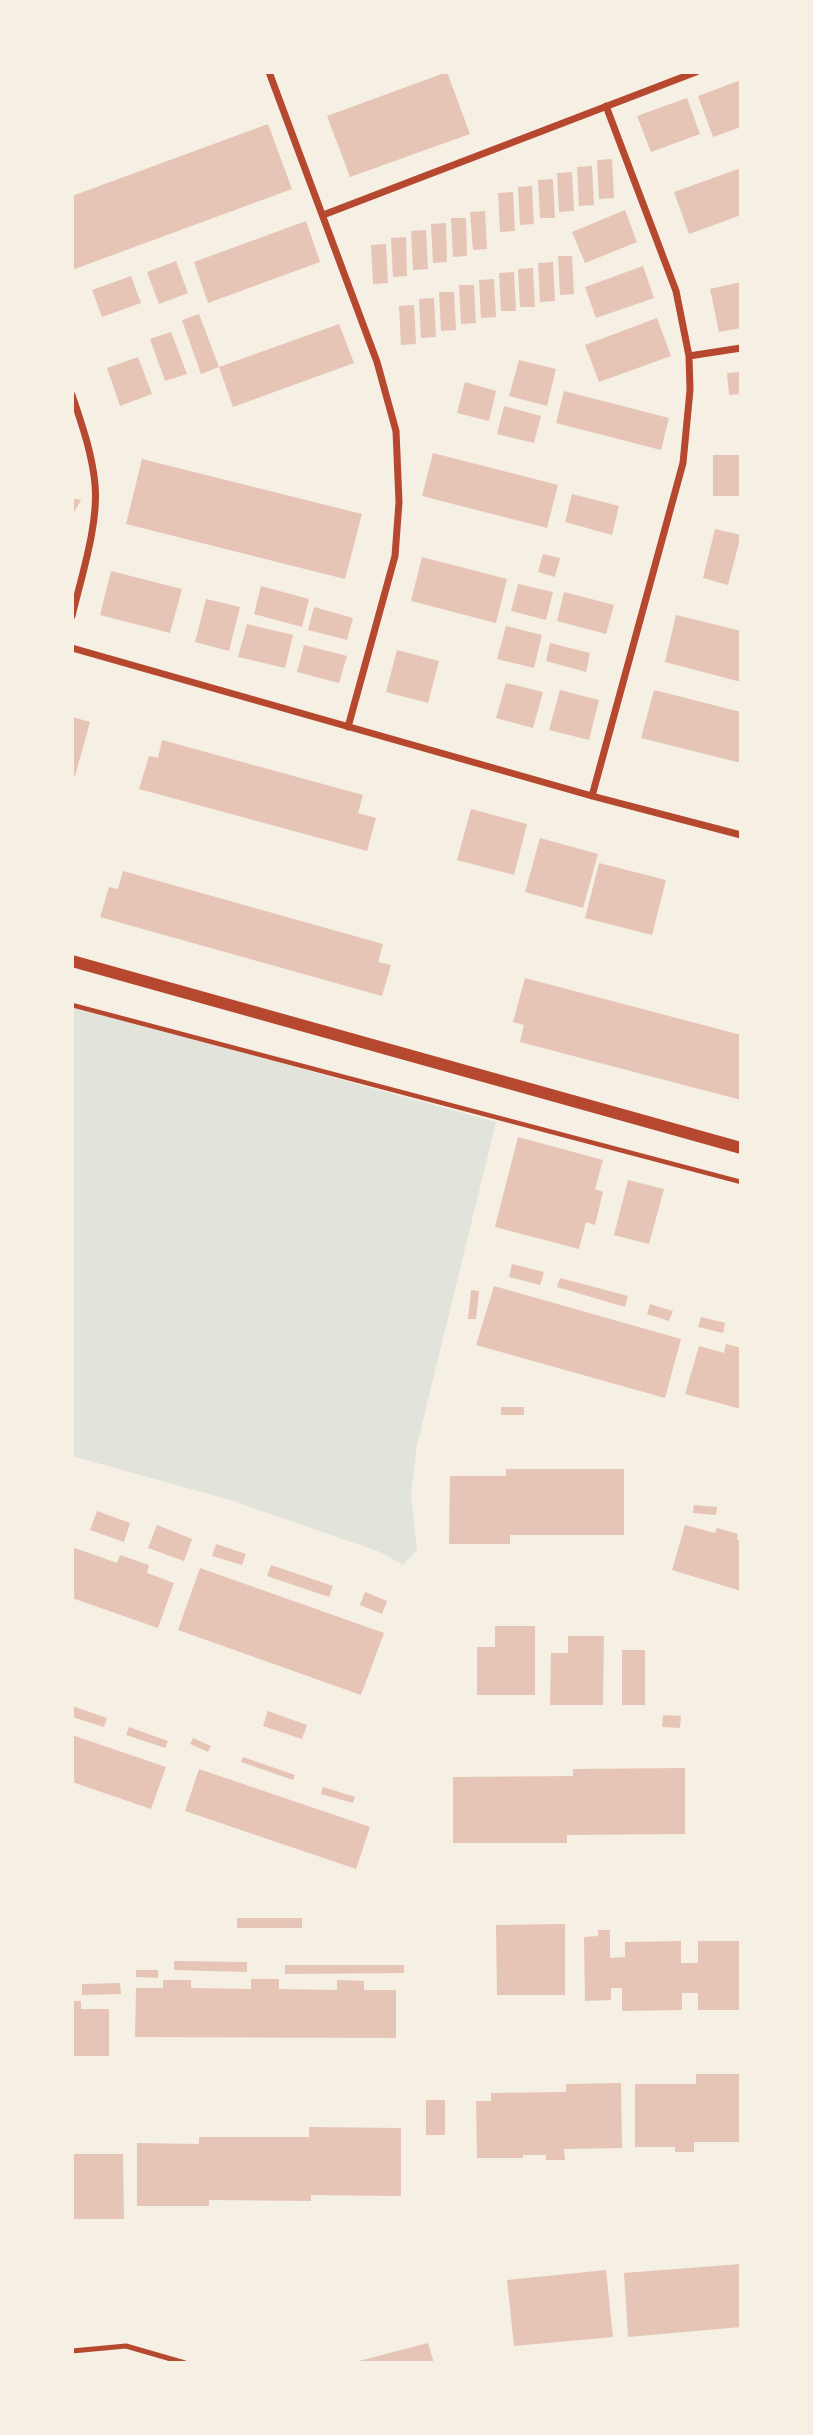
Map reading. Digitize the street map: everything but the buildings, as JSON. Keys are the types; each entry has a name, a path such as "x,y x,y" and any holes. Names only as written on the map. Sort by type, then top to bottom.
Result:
{"street":[{"path":"269,72 376,362 397,431 399,502 395,556 348,727"},
{"path":"323,215 696,72"},
{"path":"592,796 683,463 690,390 689,356 676,290 606,106"},
{"path":"689,356 741,348"},
{"path":"72,396 88,442 96,486 91,534 72,616"},
{"path":"72,648 592,796 741,835"},
{"path":"72,961 741,1147"}],"lane":[{"path":"72,2351 126,2346 185,2363"}],"path":[{"path":"72,1005 741,1182"}],"shaded area":[{"path":"72,1006 496,1122 417,1445 411,1494 417,1550 403,1565 380,1552 230,1500 72,1456"}]}
